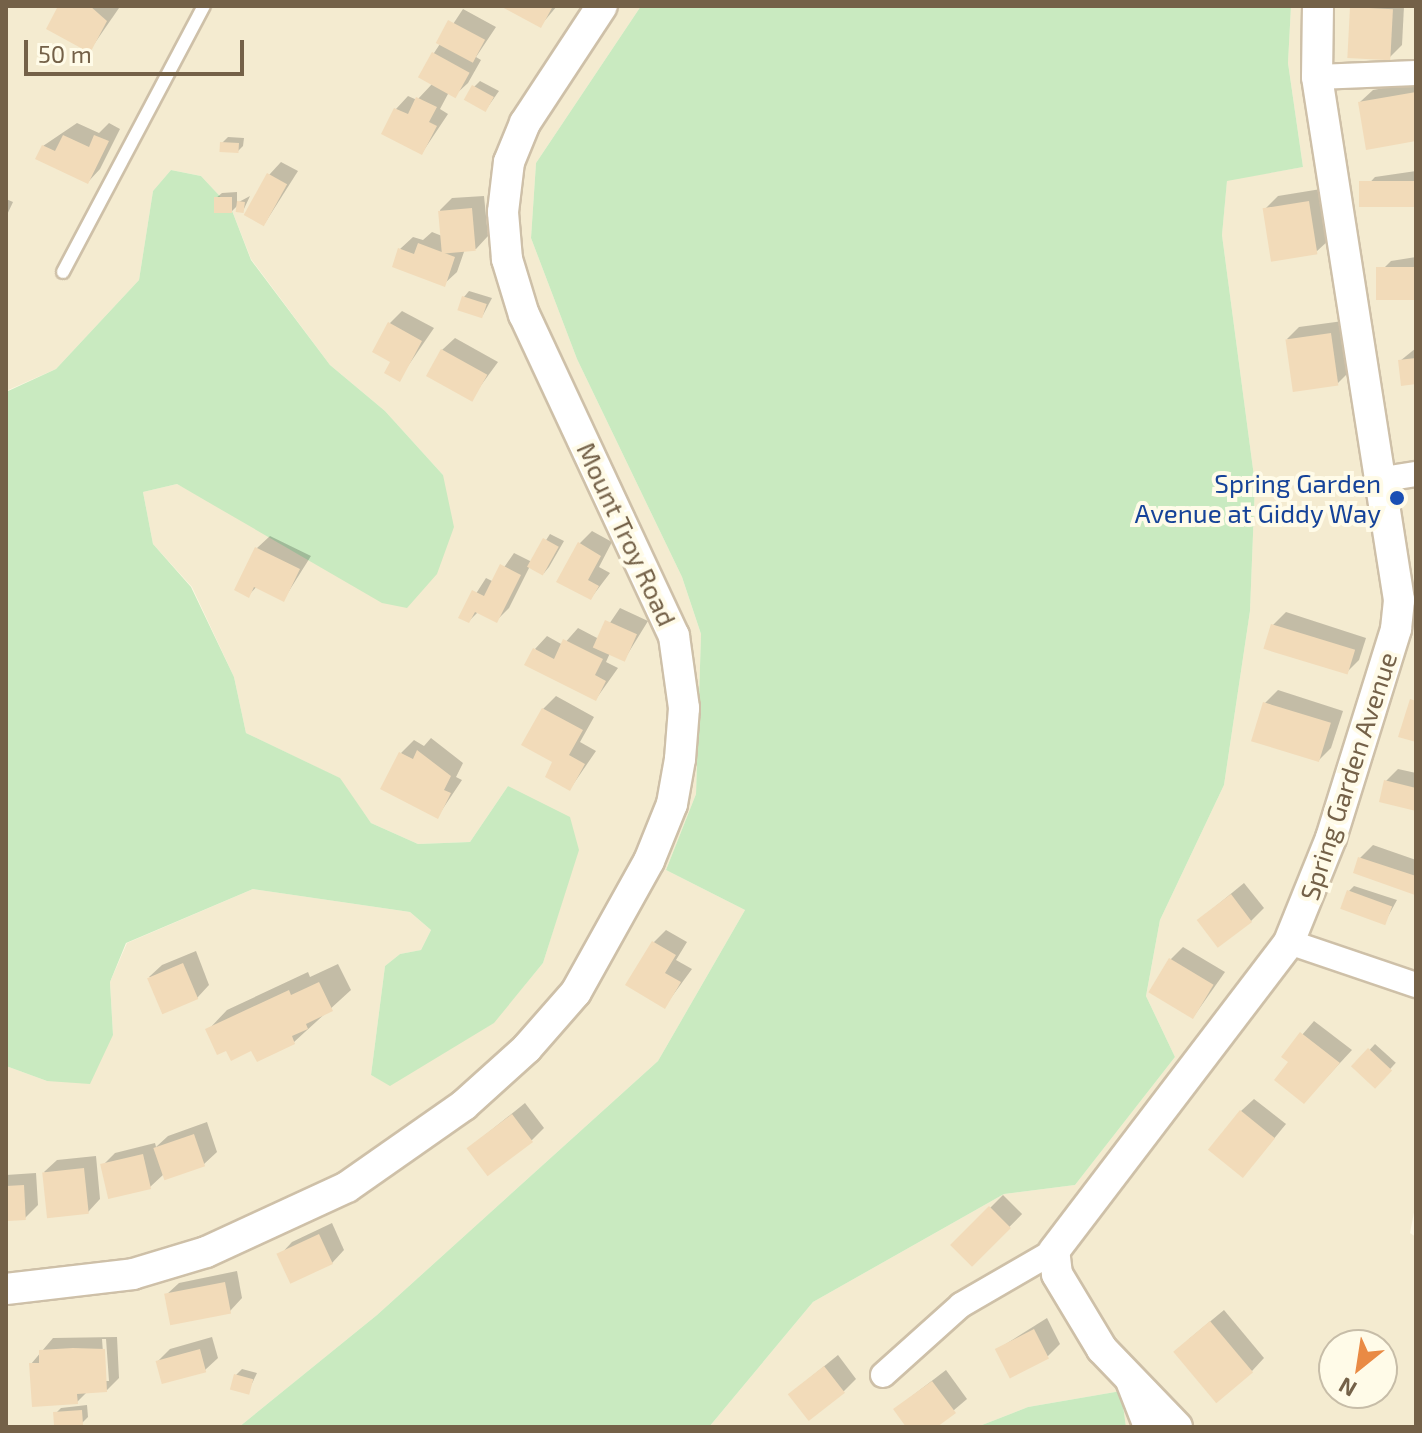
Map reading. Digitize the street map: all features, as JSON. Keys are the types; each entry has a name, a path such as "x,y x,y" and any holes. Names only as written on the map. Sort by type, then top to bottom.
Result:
{"street":[{"name":"Mount Troy Road","path":"6,1289 133,1274 206,1252 347,1187 464,1105 527,1048 576,992 649,861 672,804 680,759 684,708 674,636 524,315 507,259 503,212 509,162 525,123 602,6"},
{"name":"Spring Garden Avenue","path":"1054,1251 1289,942 1331,838 1396,629 1399,600 1317,77 1318,6"},
{"path":"1317,77 1416,73"},
{"path":"1378,480 1416,474"},
{"path":"1289,942 1416,985"},
{"path":"883,1375 961,1305 1054,1251 1057,1274 1102,1349 1177,1427"},
{"path":"1128,1379 1146,1427"}],"lane":[{"path":"63,272 204,6"}],"shaded area":[{"path":"6,6 641,6 536,163 531,238 577,359 682,577 701,634 696,794 666,870 745,910 658,1061 377,1315 239,1427 6,1427 6,1066 47,1081 113,1035 110,982 127,943 253,889 410,912 431,930 421,950 400,954 385,966 371,1075 390,1085 493,1023 543,963 578,850 508,786 470,842 418,844 371,823 339,778 246,733 234,677 192,587 153,544 143,492 177,484 214,504 443,475 385,411 330,365 251,259 231,208 201,176 171,170 153,191 139,280 56,369 6,391"},
{"path":"1291,6 1416,6 1416,1202 1410,1233 1416,1237 1416,1427 1126,1427 1121,1391 1028,1407 977,1427 709,1427 813,1302 1004,1194 1075,1185 1175,1057 1146,996 1160,920 1224,785 1250,611 1255,484 1222,235 1227,180 1303,167 1288,63"}],"green space":[{"path":"641,6 1291,6 1288,63 1303,167 1227,181 1222,235 1255,484 1250,611 1224,785 1160,920 1146,996 1175,1057 1075,1185 1004,1194 813,1302 709,1427 239,1427 377,1315 658,1061 745,910 666,870 696,794 701,634 682,577 577,359 531,238 536,163"},
{"path":"171,170 201,176 231,208 251,260 330,365 385,411 443,475 454,527 437,574 407,608 382,603 177,484 143,492 153,544 191,587 234,677 246,733 340,778 371,823 418,844 470,842 508,786 570,817 579,850 543,963 494,1023 390,1086 371,1075 385,966 400,954 421,950 431,930 410,912 253,889 126,943 110,982 113,1035 90,1084 47,1081 6,1066 6,392 56,369 139,280 153,191"},
{"path":"1121,1391 1126,1427 977,1427 1028,1407"}],"building":[{"path":"58,6 90,6 107,21 90,53 46,29"},
{"path":"500,6 553,6 541,28"},
{"path":"1350,7 1393,9 1390,60 1347,58"},
{"path":"448,20 485,40 473,63 436,43"},
{"path":"432,52 470,73 456,98 418,77"},
{"path":"472,85 494,97 486,112 464,100"},
{"path":"1416,92 1416,141 1366,150 1358,102"},
{"path":"416,97 437,107 429,122 437,126 422,155 381,134 394,108 408,114"},
{"path":"63,135 89,147 94,135 109,141 88,184 35,159 42,145 55,151"},
{"path":"220,142 239,143 238,153 219,152"},
{"path":"267,173 287,184 264,226 244,215"},
{"path":"1359,181 1416,181 1416,207 1359,207"},
{"path":"214,197 232,197 232,213 214,213"},
{"path":"237,201 245,202 244,213 236,212"},
{"path":"1309,201 1317,254 1271,262 1263,208"},
{"path":"472,208 476,251 442,254 438,211"},
{"path":"418,243 455,257 445,287 392,267 398,248 414,254"},
{"path":"1376,267 1416,267 1416,300 1376,300"},
{"path":"462,296 487,304 482,318 457,310"},
{"path":"388,322 422,341 400,382 384,373 390,362 372,352"},
{"path":"1331,333 1338,385 1293,392 1285,339"},
{"path":"441,349 487,375 472,402 426,376"},
{"path":"1416,358 1416,384 1401,386 1398,360"},
{"path":"543,538 559,547 543,576 527,567"},
{"path":"578,542 601,556 588,580 599,586 591,600 556,582"},
{"path":"255,547 300,569 284,602 254,587 249,598 234,590"},
{"path":"500,564 521,575 497,623 475,612 469,623 458,618 472,590 484,596"},
{"path":"605,620 637,634 625,662 593,647"},
{"path":"1271,624 1355,650 1348,675 1263,649"},
{"path":"563,639 603,659 595,675 606,681 596,701 524,665 533,648 554,659"},
{"path":"1410,699 1416,701 1416,742 1398,737"},
{"path":"1263,702 1331,723 1319,762 1251,741"},
{"path":"542,708 583,730 569,755 585,764 570,791 545,777 552,762 521,745"},
{"path":"417,750 451,776 444,790 451,793 438,819 380,789 399,752 413,759"},
{"path":"1384,780 1416,788 1416,811 1379,802"},
{"path":"1358,857 1416,876 1415,895 1353,873"},
{"path":"1347,890 1392,906 1385,925 1340,909"},
{"path":"1231,894 1252,922 1218,948 1197,920"},
{"path":"652,941 676,955 665,973 681,982 665,1009 625,985"},
{"path":"1169,958 1214,985 1193,1019 1148,992"},
{"path":"183,963 198,999 162,1014 147,978"},
{"path":"319,982 333,1011 306,1024 308,1029 292,1036 295,1044 257,1062 251,1051 231,1061 226,1051 217,1055 205,1029 289,990 291,995"},
{"path":"1300,1032 1340,1063 1304,1104 1274,1080 1288,1062 1281,1057"},
{"path":"1368,1048 1392,1071 1375,1089 1351,1066"},
{"path":"1240,1110 1275,1138 1243,1178 1208,1150"},
{"path":"512,1114 533,1142 488,1176 466,1148"},
{"path":"194,1134 205,1166 164,1180 153,1148"},
{"path":"143,1154 151,1189 108,1199 100,1164"},
{"path":"84,1168 89,1214 47,1218 42,1172"},
{"path":"24,1185 26,1220 8,1221 6,1186"},
{"path":"989,1206 1011,1228 972,1267 950,1245"},
{"path":"319,1234 333,1264 290,1284 276,1254"},
{"path":"225,1282 231,1313 170,1325 164,1294"},
{"path":"1210,1321 1253,1372 1216,1403 1173,1352"},
{"path":"1034,1329 1049,1358 1010,1378 995,1349"},
{"path":"105,1349 107,1392 77,1394 78,1404 32,1407 29,1363 39,1363 39,1350"},
{"path":"200,1349 206,1372 162,1384 156,1361"},
{"path":"824,1366 845,1393 809,1421 788,1394"},
{"path":"234,1374 253,1379 249,1395 230,1389"},
{"path":"932,1381 956,1413 937,1427 906,1427 893,1409"},
{"path":"82,1410 83,1425 54,1427 53,1412"}],"place":[{"name":"Spring Garden Avenue at Giddy Way","path":"1397,498"}]}
